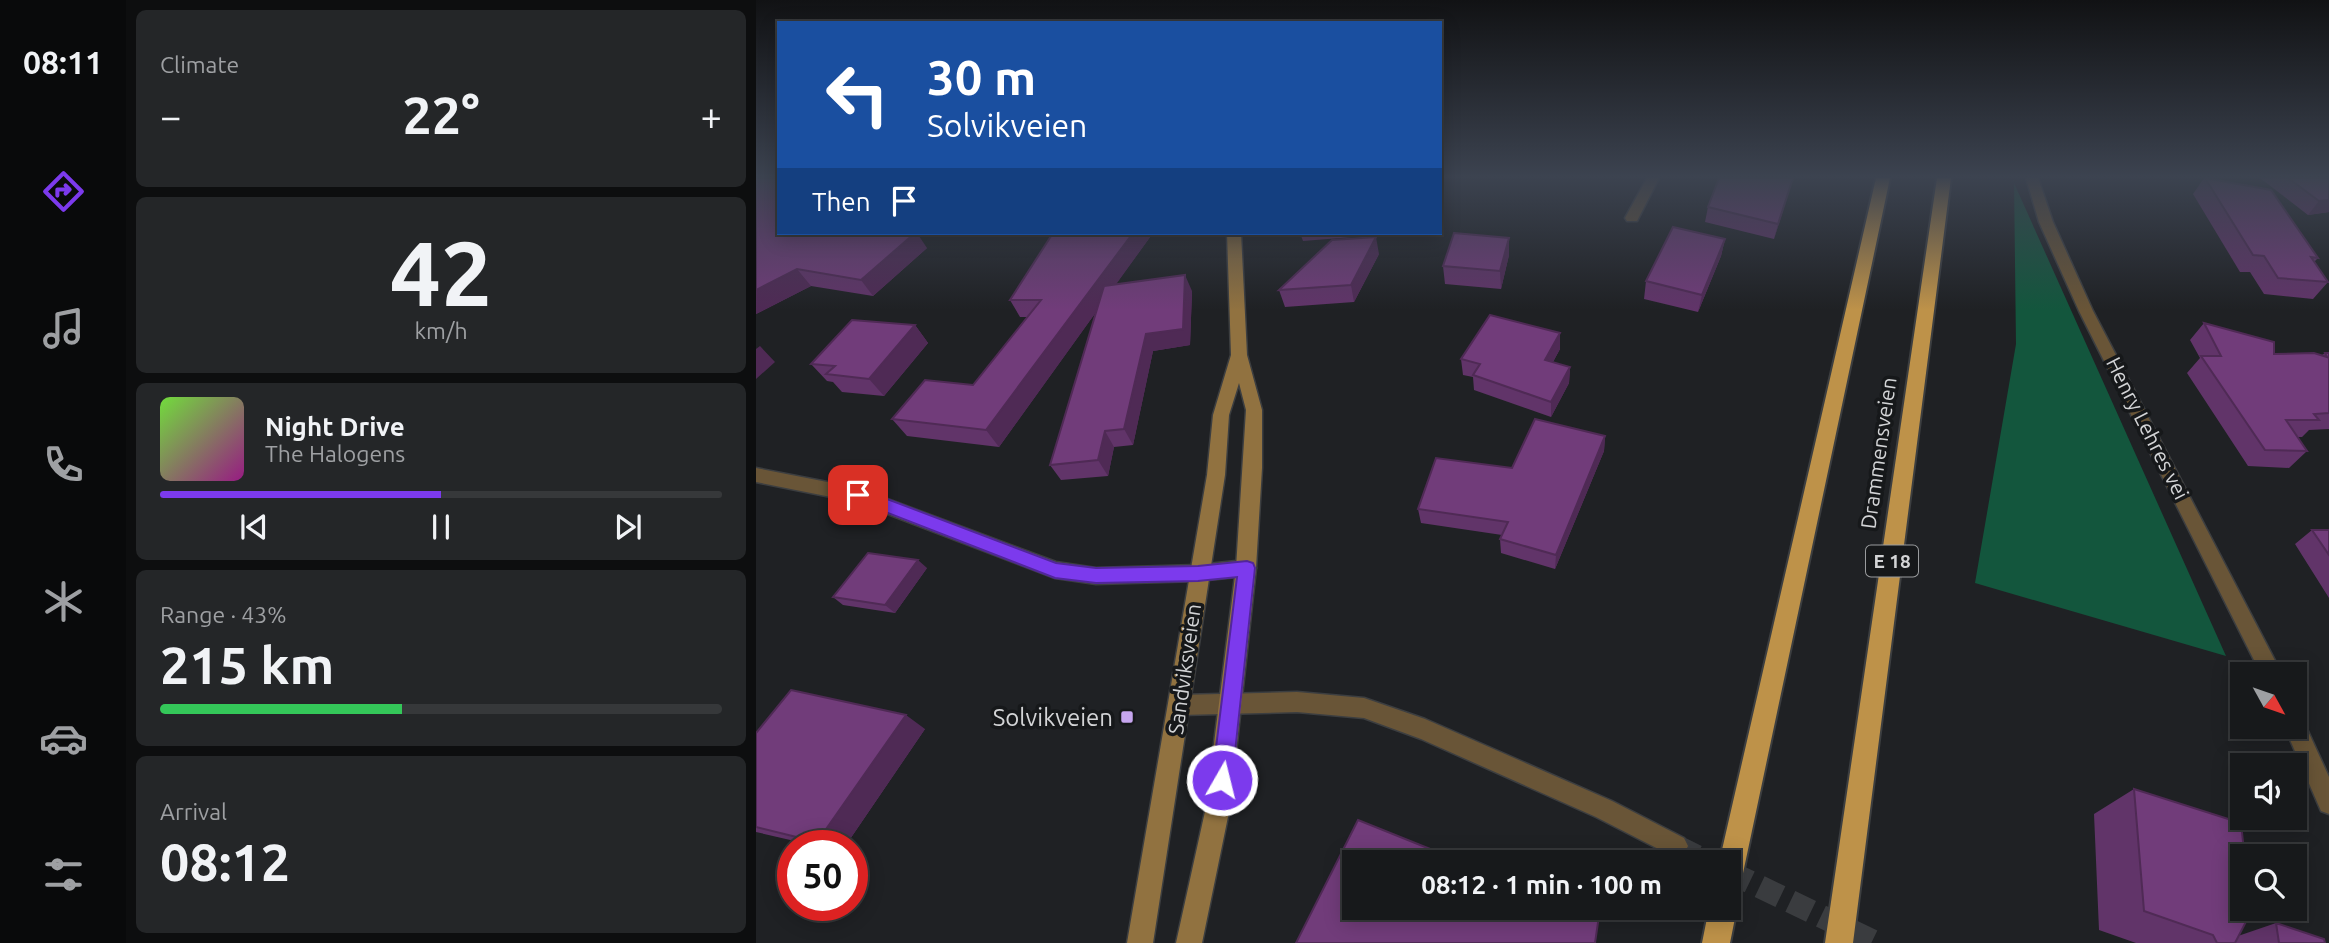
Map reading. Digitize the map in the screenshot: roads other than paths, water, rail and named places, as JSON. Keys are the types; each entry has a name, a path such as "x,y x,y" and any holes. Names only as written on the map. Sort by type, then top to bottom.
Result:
{"highway":[{"path":"1735,850 1873,222"},
{"name":"Drammensveien","path":"1839,943 1938,222"},
{"path":"1716,943 1721,920"}],"main road":[{"name":"Sandviksveien","path":"1189,943 1218,807 1233,702 1247,568 1254,410 1239,355 1234,235"},
{"name":"Sandviksveien","path":"1140,943 1216,475 1222,415 1239,355"}],"street":[{"name":"Henry Lehres vei","path":"2046,222 2087,311 2266,662"},
{"path":"756,475 858,495 1055,570 1096,576 1198,573 1247,568"},
{"path":"1180,705 1297,702 1364,708 1425,730 1604,809 1676,846"},
{"path":"2300,739 2329,803"}],"tunnel":[{"path":"1676,846 1684,850"},
{"path":"1741,878 1877,943"}],"place":[{"name":"Solvikveien","path":"1127,717"}]}
